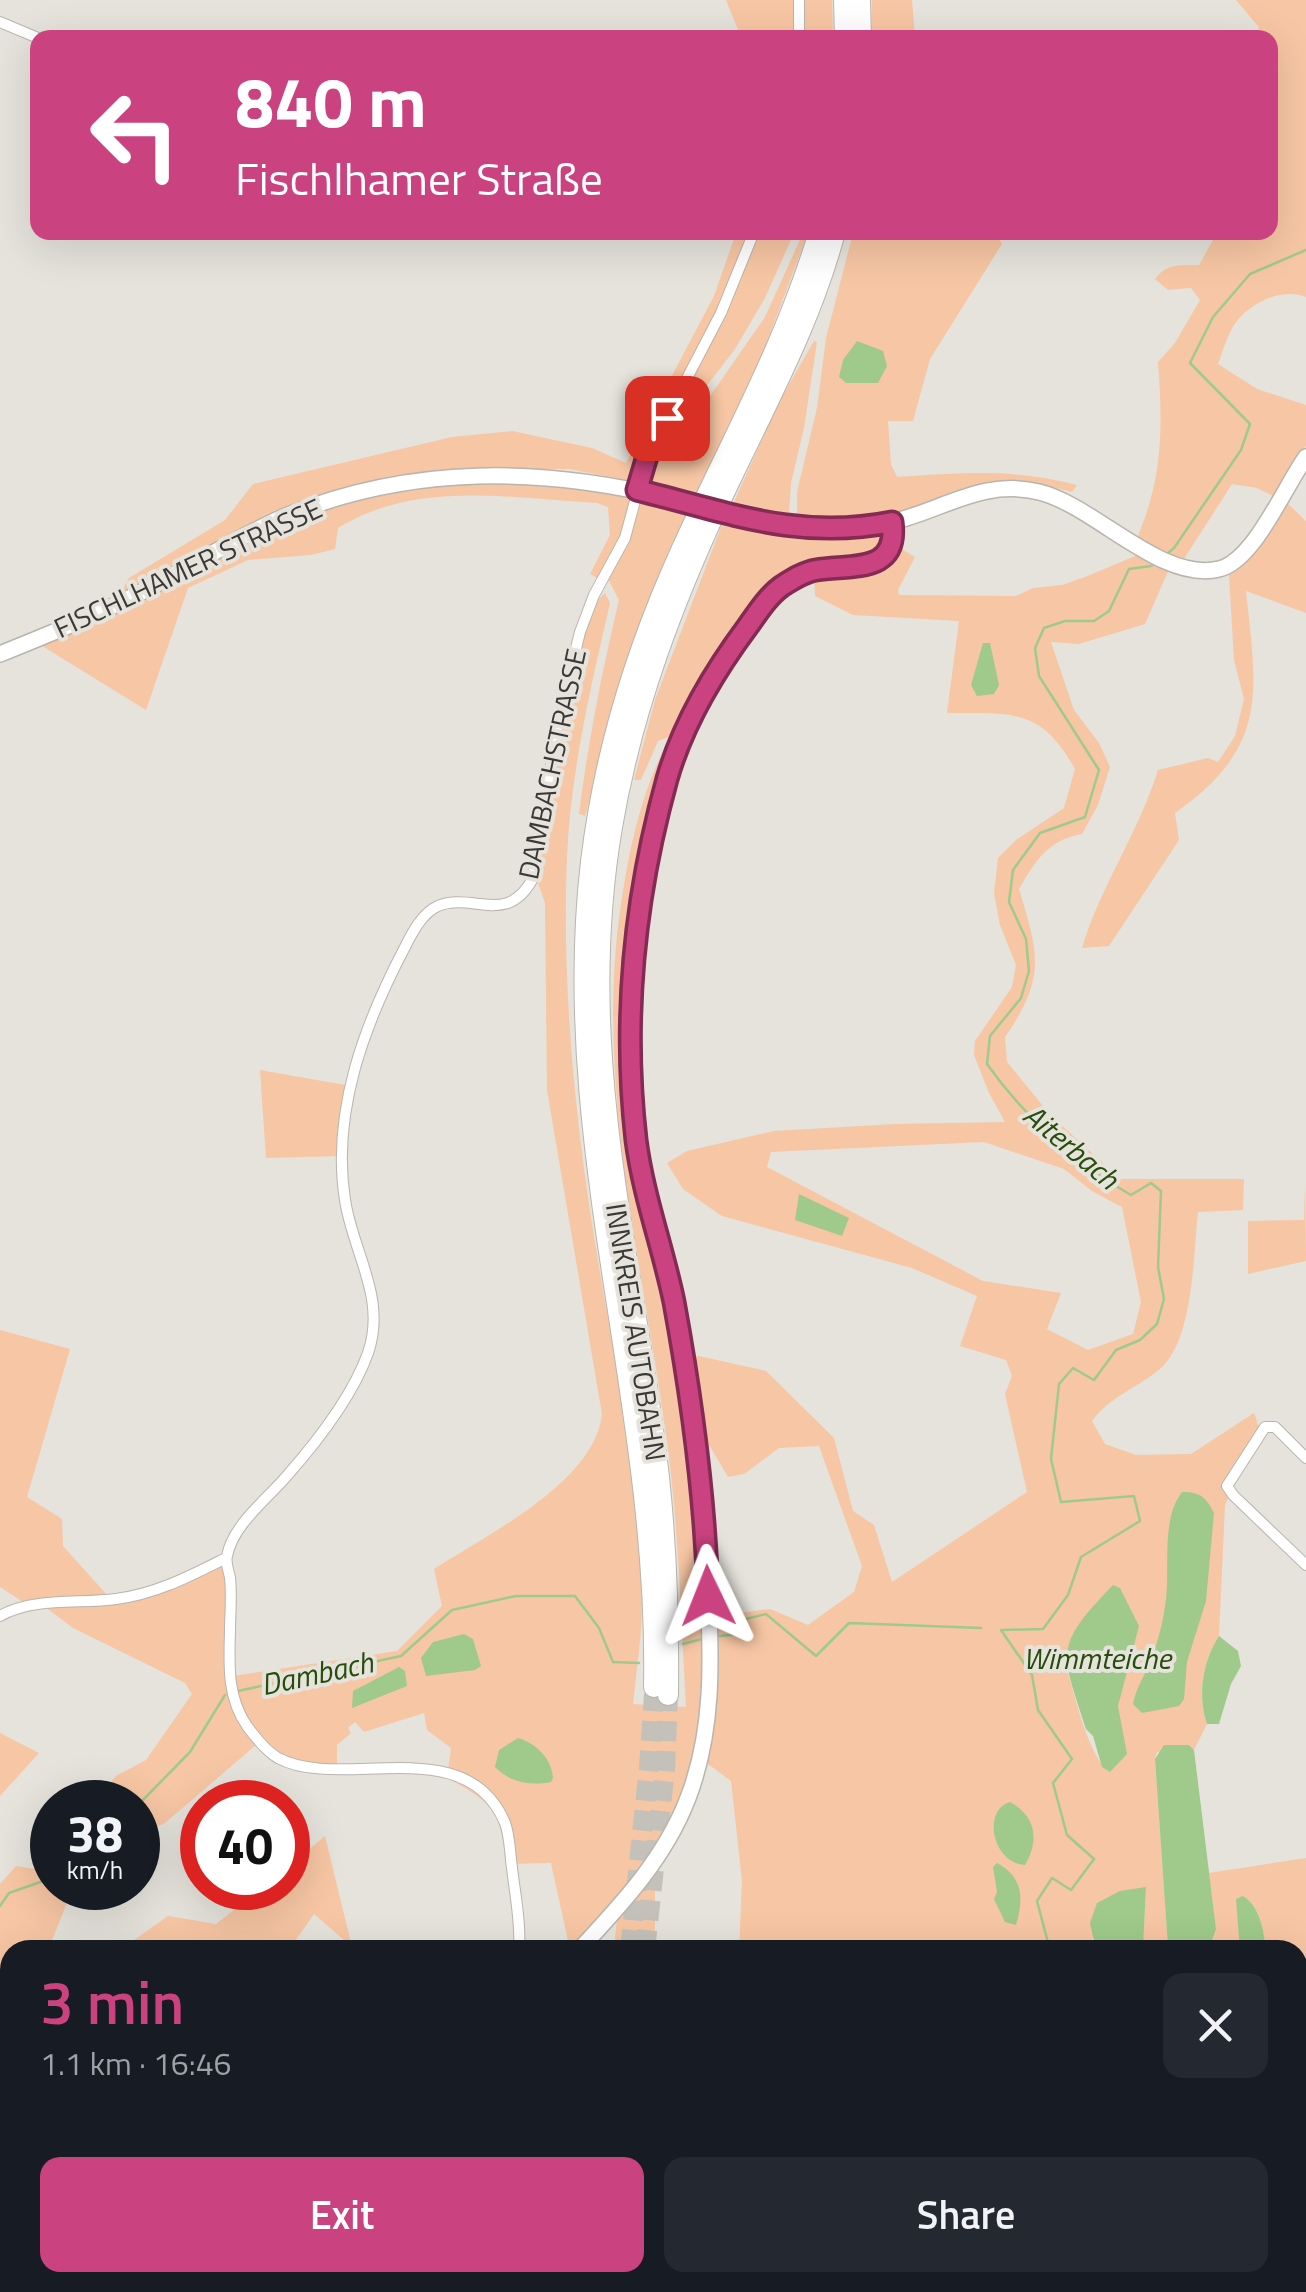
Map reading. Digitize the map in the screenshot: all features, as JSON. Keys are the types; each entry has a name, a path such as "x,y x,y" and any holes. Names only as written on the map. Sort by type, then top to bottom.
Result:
{"highway":[{"path":"844,0 846,30"},
{"path":"860,0 861,30"},
{"name":"INNKREIS AUTOBAHN","path":"816,240 790,316 670,575 635,670 608,768 592,860 584,962 587,1092 644,1482 660,1694 668,1612 660,1489 602,1088 598,996 604,885 624,767 657,652 699,546 795,343 832,240"}],"street":[{"path":"799,0 799,30"},
{"path":"0,22 30,35"},
{"name":"DAMBACHSTRASSE","path":"226,1558 243,1524 322,1430 365,1362 374,1305 348,1215 343,1183 345,1114 374,1014 401,955 424,918 436,907 508,904 522,895 532,880 573,655 594,595 624,538 648,453 721,313 751,240"},
{"name":"FISCHLHAMER STRASSE","path":"0,654 118,604 265,526 354,494 405,482 489,473 564,477 637,490 793,528 825,530 892,522 973,492 1021,489 1070,503 1121,538 1156,555 1177,564 1210,570 1237,561 1306,457"},
{"path":"588,1940 634,1892 665,1846 688,1798 706,1737 710,1623 703,1478 673,1298 636,1143 629,1001 639,911 659,808 694,708 737,641 777,590 796,576 815,570 858,567 882,558 892,541 892,522"},
{"path":"1306,1458 1275,1427 1265,1427 1227,1486 1306,1565"},
{"path":"0,1616 32,1605 149,1593 226,1558 230,1579 231,1691 247,1726 278,1758 295,1764 321,1768 426,1768 473,1786 493,1803 506,1825 519,1940"}],"shaded area":[{"path":"726,0 796,0 794,30 738,30"},
{"path":"803,0 832,0 833,30 803,30"},
{"path":"872,0 912,0 914,30 872,30"},
{"path":"1236,0 1306,0 1306,297 1276,296 1248,310 1232,329 1218,364 1257,389 1306,405 1306,445 1275,497 1257,488 1232,484 1182,562 1137,538 1152,494 1159,452 1158,362 1175,343 1200,300 1191,288 1168,290 1155,279 1169,268 1199,265 1213,240 1278,240 1278,30 1259,30"},
{"path":"734,240 748,240 722,304 632,481 569,469 492,469 421,474 361,486 117,599 129,578 225,520 253,484 452,437 512,431 592,448 626,463 714,296"},
{"path":"754,240 791,240 765,298 735,349 659,448 656,446 713,339"},
{"path":"800,240 805,240 760,360 696,495 647,483 647,464 662,460 674,448 765,317"},
{"path":"851,240 999,240 1002,244 930,359 913,421 888,421 891,464 897,477 1009,474 1077,485 1072,492 1022,482 992,482 879,518 797,518 797,492 817,408 826,338"},
{"path":"814,341 817,342 791,483 789,514 783,517 733,504 780,400"},
{"path":"525,480 625,495 630,502 620,541 599,579 590,574 610,535 608,507 498,496 431,498 368,513 338,528 335,549 248,560 188,588 146,710 39,644 238,544 327,505 387,490"},
{"path":"642,499 687,513 642,619 585,816 579,814 587,760 619,600 608,579 629,541"},
{"path":"1286,502 1306,521 1306,613 1246,591 1253,689 1242,741 1205,789 1175,813 1179,840 1109,946 1082,948 1158,770 1208,758 1218,762 1235,736 1244,699 1234,660 1229,575 1245,563"},
{"path":"723,522 800,536 879,532 883,541 860,565 782,579 677,734 658,741 641,780 634,780 655,700"},
{"path":"900,548 915,557 899,595 1016,596 1033,588 1062,585 1140,554 1170,567 1145,624 1079,644 1051,642 1074,710 1099,743 1110,767 1098,805 1082,834 1052,846 1019,889 1031,932 1035,966 1027,998 1005,1037 1007,1062 1052,1117 1121,1179 1244,1179 1243,1210 1198,1212 1186,1318 1171,1355 1160,1369 1115,1399 1092,1421 1105,1444 1136,1455 1191,1454 1254,1413 1260,1430 1225,1505 1219,1636 1209,1656 1202,1690 1207,1724 1194,1750 1189,1745 1157,1752 1155,1759 1168,1940 1143,1940 1146,1888 1092,1940 739,1940 742,1881 731,1781 704,1761 716,1601 725,1615 770,1609 808,1625 854,1592 862,1566 819,1446 779,1448 744,1474 728,1477 698,1426 689,1357 766,1371 834,1438 853,1511 874,1525 892,1582 1027,1492 1005,1394 1012,1376 1006,1360 960,1346 977,1296 912,1268 722,1216 683,1189 667,1163 687,1151 774,1131 1005,1122 974,1055 975,1041 1012,987 1016,965 1000,925 994,893 998,858 1016,840 1064,808 1075,769 1049,734 1036,724 1006,715 947,713 959,621 853,615 815,596 814,576 863,574 883,567","holes":["984,1142 1064,1169 1092,1191 1122,1207 1141,1302 1133,1334 1088,1350 1047,1329 1061,1293 983,1281 767,1167 771,1152","1133,1653 1120,1690 1110,1772 1088,1738 1065,1662"]},
{"path":"605,593 610,603 583,728 567,856 570,1037 591,1217 630,1450 640,1544 642,1619 633,1704 686,1707 671,1475 624,1164 613,1025 615,955 627,867 644,797 665,747 673,750 650,827 624,1043 694,1460 707,1681 692,1771 673,1820 617,1902 580,1940 568,1940 551,1863 507,1864 498,1820 476,1795 447,1778 451,1748 427,1730 424,1713 364,1732 355,1722 348,1728 351,1733 337,1745 337,1773 289,1767 256,1745 215,1780 180,1780 180,1810 160,1825 160,1780 113,1780 146,1760 192,1694 185,1683 73,1628 45,1607 132,1599 177,1588 231,1559 233,1676 397,1651 442,1606 434,1569 536,1504 580,1462 595,1439 602,1414 547,1090 545,903 537,880 562,727 592,611"},
{"path":"260,1070 345,1085 340,1156 266,1158"},
{"path":"1305,1184 1306,1261 1248,1274 1248,1221 1304,1220"},
{"path":"0,1330 70,1349 27,1497 62,1519 63,1546 108,1596 23,1602 0,1587"},
{"path":"0,1733 39,1753 0,1796"},
{"path":"325,1836 350,1940 344,1940 314,1914 296,1940 134,1940 168,1916 216,1924 234,1910 310,1910 310,1849"},
{"path":"1306,1858 1306,1940 1264,1940 1257,1912 1243,1896 1237,1899 1239,1940 1187,1940 1216,1929 1209,1873"},
{"path":"16,1866 30,1868 30,1910 64,1910 52,1940 0,1940 0,1884"},
{"path":"655,1868 655,1940 615,1940 617,1917"}],"water":[{"path":"857,341 883,351 887,366 878,383 846,383 839,377 843,360"},
{"path":"983,643 990,643 999,685 994,694 977,696 971,685"},
{"path":"799,1194 849,1218 842,1236 795,1220"},
{"name":"Wimmteiche","path":"1182,1492 1202,1496 1214,1513 1206,1601 1187,1662 1184,1699 1179,1706 1142,1713 1133,1704 1162,1622 1171,1515"},
{"name":"Wimmteiche","path":"1113,1585 1120,1588 1139,1626 1118,1706 1127,1754 1110,1772 1102,1767 1093,1736 1086,1729 1071,1682 1068,1651 1080,1623"},
{"path":"464,1634 473,1639 481,1666 426,1676 421,1658 433,1642"},
{"name":"Wimmteiche","path":"1219,1636 1238,1651 1241,1666 1219,1724 1207,1724 1202,1702 1203,1678"},
{"path":"399,1667 405,1671 407,1686 352,1708 353,1691"},
{"path":"518,1738 546,1758 552,1771 551,1782 521,1782 495,1767 499,1750"},
{"name":"Wimmteiche","path":"1164,1745 1189,1745 1194,1750 1216,1929 1212,1940 1168,1940 1155,1759"},
{"path":"1010,1802 1026,1815 1033,1830 1025,1865 1005,1855 995,1836 996,1815"},
{"path":"997,1863 1017,1882 1020,1906 1016,1925 1005,1922 994,1899 997,1892 993,1867"},
{"path":"1146,1887 1143,1940 1094,1940 1090,1923 1097,1903 1120,1891"},
{"path":"1243,1896 1249,1900 1257,1912 1264,1940 1239,1940 1236,1899"}],"waterway":[{"name":"Aiterbach","path":"1167,554 1241,450 1250,424 1190,363 1213,317 1250,274 1306,250"},
{"name":"Aiterbach","path":"1047,1940 1037,1901 1052,1878 1071,1890 1094,1859 1067,1835 1053,1783 1072,1759 1038,1710 1032,1675 1001,1630 1043,1629 1068,1595 1081,1557 1140,1521 1134,1496 1061,1502 1051,1459 1059,1384 1073,1368 1094,1380 1116,1350 1140,1340 1157,1324 1164,1299 1158,1267 1161,1191 1151,1183 1131,1195 1090,1169 1034,1120 987,1064 990,1036 1021,998 1029,971 1026,939 1009,902 1013,870 1040,833 1085,817 1099,770 1039,676 1035,648 1044,628 1065,621 1094,621 1109,611 1129,569 1157,562"},
{"name":"Dambach","path":"238,1691 401,1656 452,1610 516,1596 575,1596 599,1628 613,1662 639,1663"},
{"name":"Dambach","path":"719,1636 742,1634 746,1619 766,1614 816,1656 849,1623 981,1628"},
{"name":"Dambach","path":"683,1644 706,1638"},
{"name":"Dambach","path":"160,1783 190,1752 225,1695"},
{"name":"Dambach","path":"0,1906 9,1893 30,1886"}],"tunnel":[{"path":"631,1940 654,1694"},
{"path":"646,1940 665,1769 668,1695"}],"route":[{"path":"667,418 648,453 637,490 793,528 844,530 892,522 893,532 888,550 872,564 796,576 777,590 737,641 694,708 674,758 659,808 639,911 629,1001 636,1143 673,1298 703,1478 708,1596"}]}
